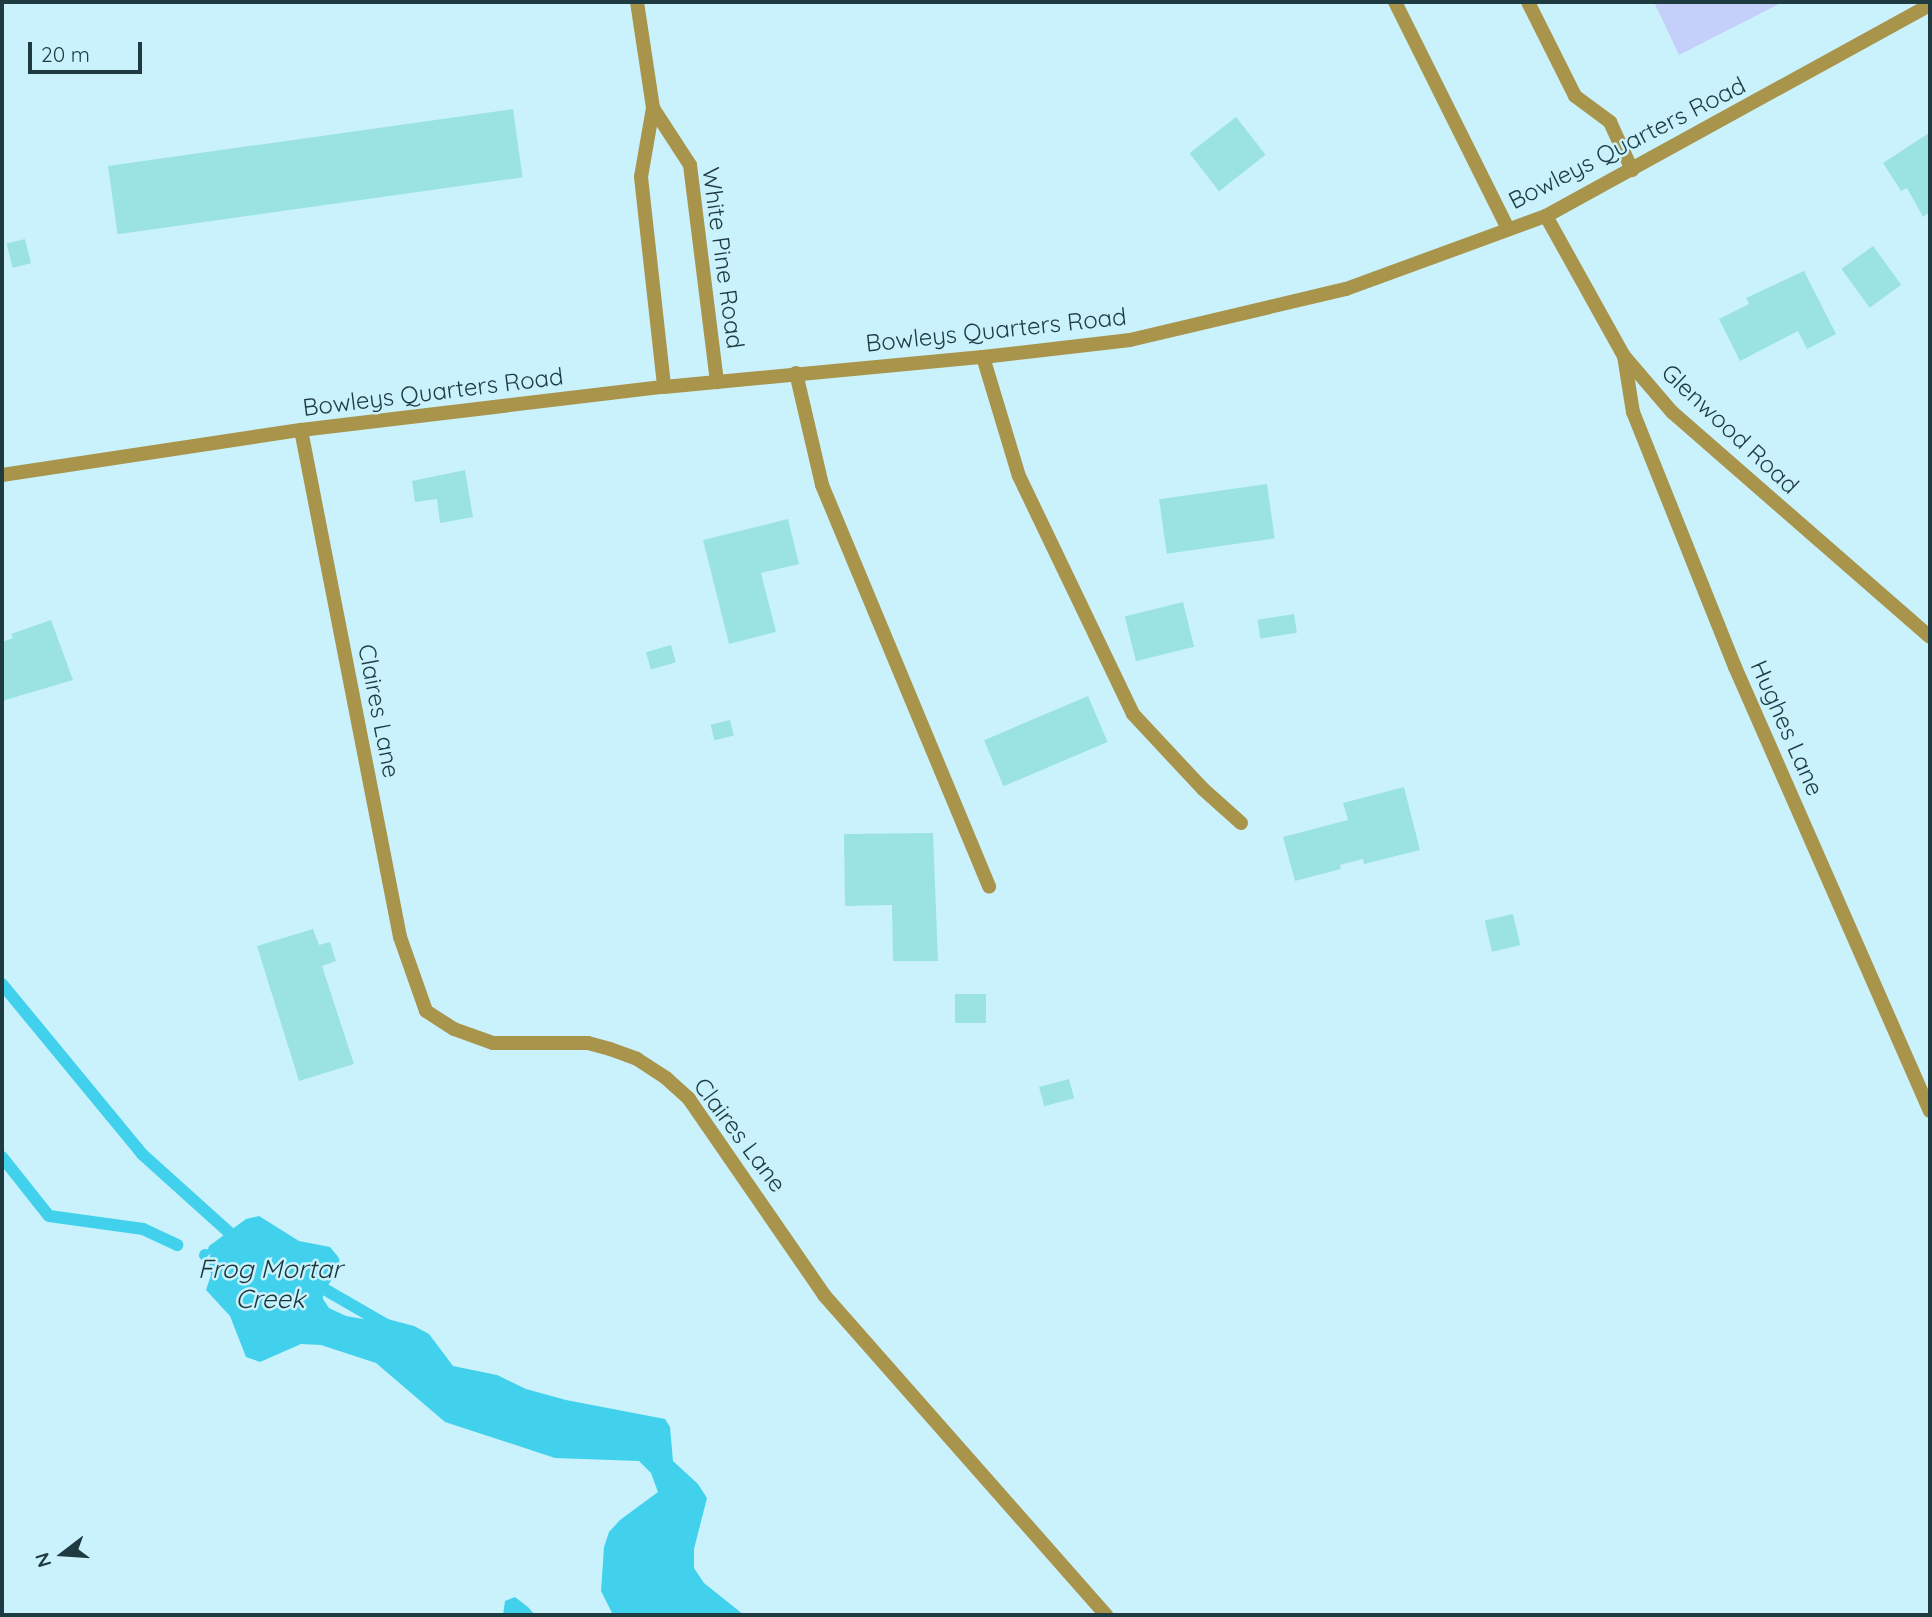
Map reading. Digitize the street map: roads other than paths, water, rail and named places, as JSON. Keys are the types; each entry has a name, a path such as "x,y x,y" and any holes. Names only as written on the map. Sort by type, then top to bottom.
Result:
{"street":[{"name":"White Pine Road","path":"638,2 653,108 641,177 664,387"},
{"path":"1395,2 1508,229"},
{"path":"1528,2 1575,96 1610,122 1632,170"},
{"name":"Bowleys Quarters Road","path":"2,475 301,430 664,387 983,357 1130,340 1346,289 1546,216 1930,5"},
{"name":"White Pine Road","path":"653,108 690,165 717,382"},
{"name":"Glenwood Road","path":"1546,216 1624,356 1672,412 1930,637"},
{"name":"Hughes Lane","path":"1624,356 1633,412 1735,667 1930,1111"},
{"path":"983,357 1019,476 1133,714 1203,789 1241,823"},
{"path":"796,373 822,485 989,887"},
{"name":"Claires Lane","path":"301,430 400,937 426,1011 454,1030 493,1043 588,1044 610,1049 637,1059 666,1078 689,1099 824,1295 1106,1615"}],"water":[{"name":"Frog Mortar Creek","path":"259,1216 299,1241 330,1247 339,1258 340,1267 323,1293 323,1299 329,1308 346,1316 363,1319 380,1317 414,1326 429,1334 453,1366 497,1375 526,1389 566,1400 665,1419 670,1427 673,1461 698,1484 707,1498 694,1549 694,1568 704,1583 744,1615 613,1615 601,1591 604,1547 609,1532 620,1520 658,1492 651,1473 639,1461 555,1458 445,1422 376,1363 321,1345 301,1344 260,1362 246,1357 230,1316 206,1290 211,1275 207,1253 209,1246 246,1219"},
{"path":"515,1597 535,1615 503,1615 505,1601"}],"waterway":[{"path":"2,984 142,1154 241,1243"},
{"path":"2,1157 49,1216 143,1229 178,1245"},
{"path":"312,1282 390,1327"}]}
